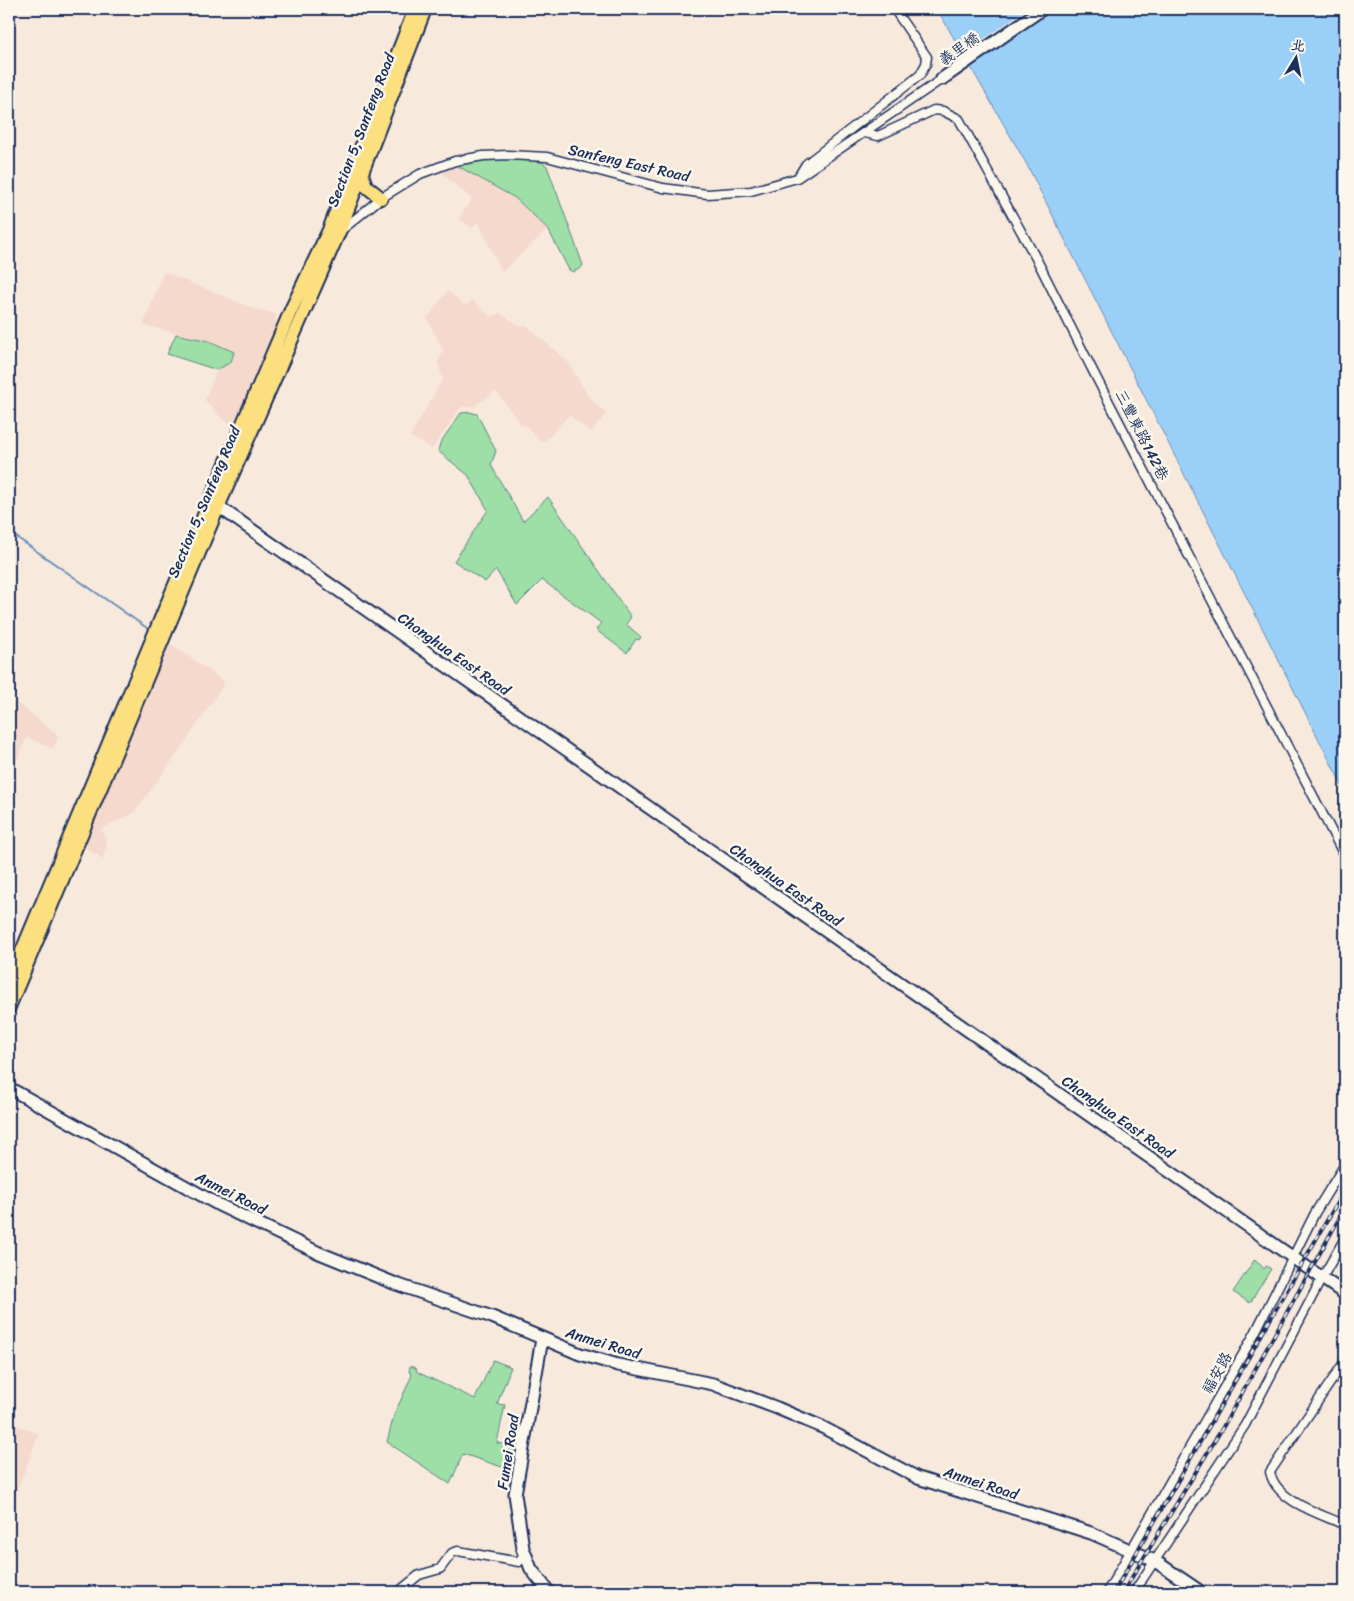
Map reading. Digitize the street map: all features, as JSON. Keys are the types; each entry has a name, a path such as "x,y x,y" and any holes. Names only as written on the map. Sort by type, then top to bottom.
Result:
{"main road":[{"name":"Section 5, Sanfeng Road","path":"334,231 416,9"},
{"name":"Section 5, Sanfeng Road","path":"9,1007 291,310 334,231 362,174 425,9"},
{"path":"362,174 366,186 382,198"},
{"name":"Section 5, Sanfeng Road","path":"9,982 214,503"}],"street":[{"path":"797,178 806,164 920,76 927,57 894,9"},
{"name":"義里橋","path":"942,79 1042,9"},
{"name":"Sanfeng East Road","path":"334,231 420,174 455,161 508,155 547,157 663,188 707,194 751,190 797,178 942,79"},
{"name":"三豐東路142巷","path":"864,132 878,136 934,110 943,111 958,119 1062,307 1096,377 1345,857"},
{"name":"Chonghua East Road","path":"214,503 1345,1294"},
{"name":"Anmei Road","path":"9,1088 256,1223 372,1275 492,1317 580,1354 618,1366 713,1384 822,1427 918,1478 976,1498 1091,1532 1154,1561 1201,1592"},
{"name":"福安路","path":"1107,1592 1255,1333 1315,1213 1345,1164"},
{"path":"1134,1592 1245,1425 1345,1238"},
{"name":"Fumei Road","path":"542,1339 515,1494 522,1545 531,1569 549,1592"},
{"path":"1345,1361 1270,1472 1277,1486 1295,1503 1345,1525"},
{"path":"398,1592 419,1575 440,1569 452,1553 458,1551 520,1562 523,1555 520,1547 522,1545"}],"shaded area":[{"path":"456,165 514,198 548,229 502,272 478,222 472,228 459,218 472,199 438,170"},
{"path":"164,272 255,309 276,314 275,333 237,428 222,419 205,400 217,370 223,369 190,336 143,325"},
{"path":"448,291 466,306 472,300 491,317 499,313 522,327 527,326 569,363 588,396 606,414 591,432 569,415 546,440 540,441 525,425 522,426 496,391 473,407 461,407 432,449 410,436 443,379 438,363 443,350 427,318"},
{"path":"168,642 225,682 185,743 134,813 101,829 107,843 103,859 82,845"},
{"path":"9,697 56,733 58,738 53,749 27,737 9,779"},
{"path":"9,1422 39,1434 9,1511"}],"green space":[{"path":"502,158 532,159 547,166 583,265 581,268 573,272 569,270 548,229 515,198 456,165"},
{"path":"176,334 209,341 234,352 231,362 217,370 167,354"},
{"path":"470,412 477,414 496,451 491,465 523,521 548,497 631,617 626,624 641,637 639,640 636,639 627,653 596,630 601,623 542,580 517,605 496,570 485,582 454,561 488,510 468,475 438,451 440,443 461,413"},
{"path":"1255,1259 1264,1269 1266,1266 1271,1269 1250,1303 1233,1292"},
{"path":"493,1360 511,1367 497,1404 505,1405 497,1443 523,1447 517,1472 463,1454 450,1484 387,1442 394,1415 412,1375 409,1372 410,1366 416,1368 417,1372 475,1399"}],"water":[{"path":"937,9 1345,9 1345,791 1026,163"}],"pier":[{"path":"1027,9 1042,9 966,63 961,55"}],"waterway":[{"path":"9,532 147,628"}],"railway":[{"path":"1114,1592 1345,1189"},
{"path":"1123,1592 1223,1427 1345,1208"}]}
